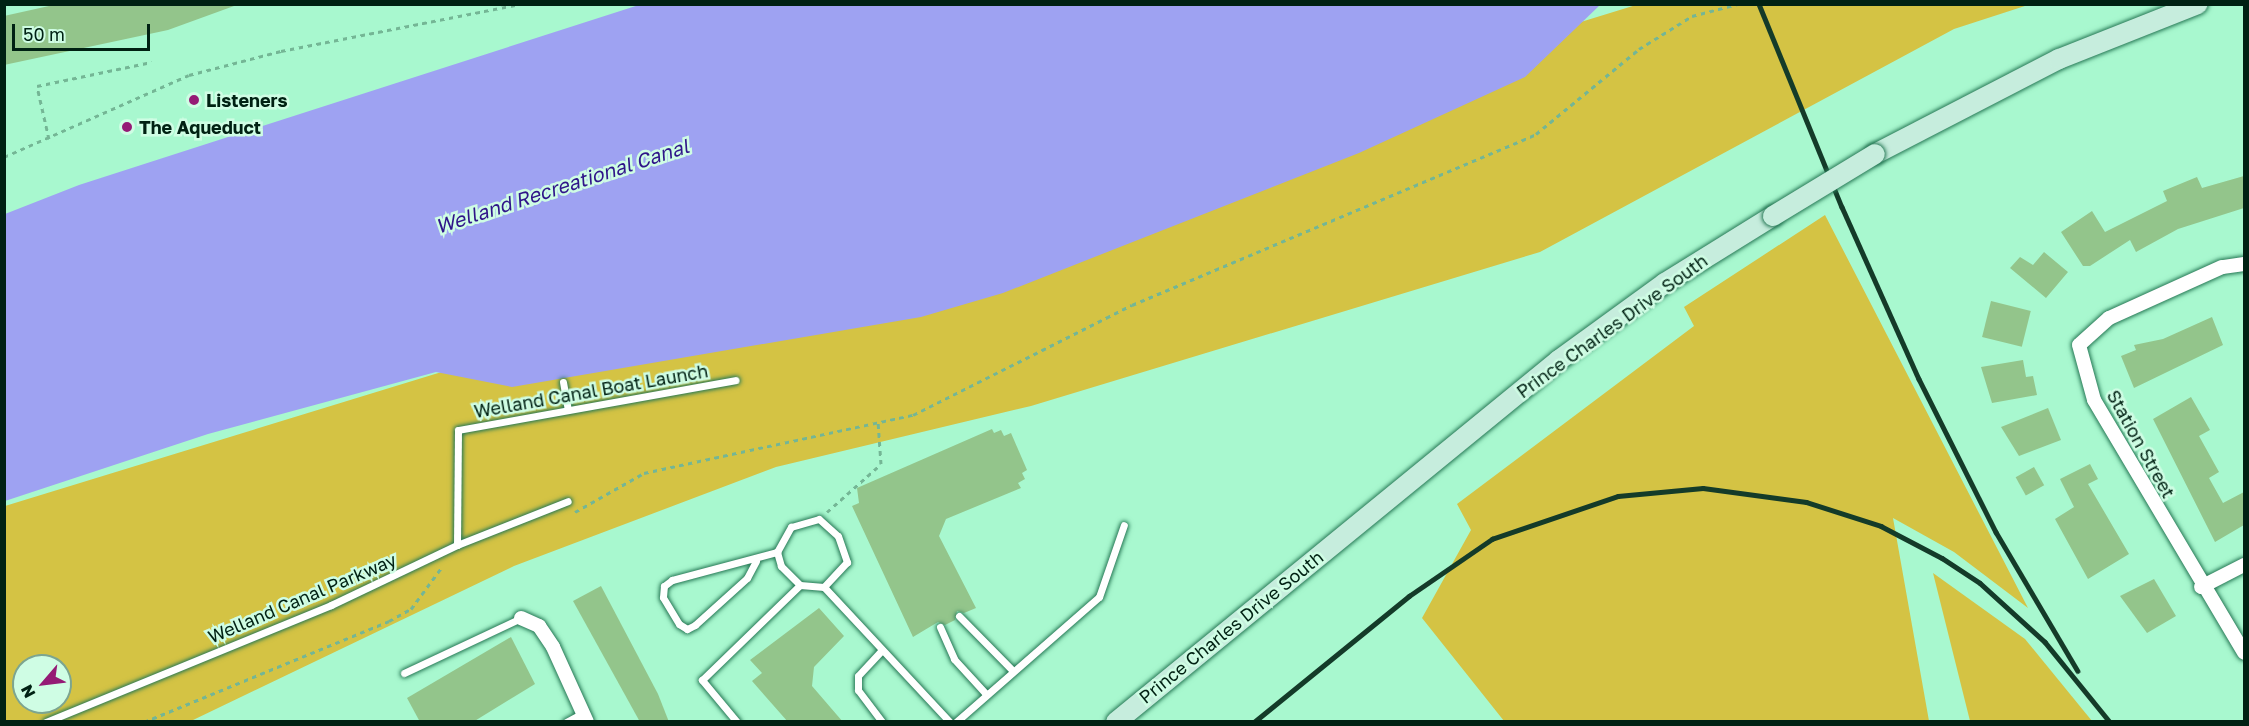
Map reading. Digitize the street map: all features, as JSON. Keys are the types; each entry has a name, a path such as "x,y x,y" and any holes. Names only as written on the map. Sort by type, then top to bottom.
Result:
{"main road":[{"name":"Prince Charles Drive South","path":"1116,722 1558,360 1665,283 1875,154 2059,59 2198,4"}],"street":[{"name":"Station Street","path":"2244,264 2222,267 2109,318 2079,345 2094,400 2201,587 2244,653"},
{"path":"2201,587 2244,565"},
{"path":"521,618 539,626 554,647 585,717"}],"lane":[{"name":"Welland Canal Boat Launch","path":"457,544 458,430 736,380"},
{"path":"563,382 568,410"},
{"name":"Welland Canal Parkway","path":"46,722 331,605 457,544 568,501"},
{"path":"756,561 747,578 695,625 687,629 679,624 663,597 664,586 740,559 756,561 777,552 791,527 819,519 838,536 847,562 824,587"},
{"path":"956,722 1011,669 1099,597 1124,525"},
{"path":"777,552 781,566 800,585 824,587 950,722"},
{"path":"737,722 702,680 800,585"},
{"path":"959,616 1011,669"},
{"path":"404,673 521,618"},
{"path":"940,627 954,659 986,694"},
{"path":"882,650 858,676 858,690 882,722"},
{"path":"566,722 585,717"}],"path":[{"path":"4,157 49,140 189,75 281,51 522,4"},
{"path":"563,517 644,473 913,415 1132,304 1536,134 1639,49 1692,16 1738,4"},
{"path":"49,140 37,86 152,62"},
{"path":"819,519 881,464 878,421"},
{"path":"144,722 389,621 411,609 429,579 452,563"}],"shaded area":[{"path":"1636,5 2028,5 1954,29 1540,252 1031,406 776,467 514,566 191,721 5,722 5,506"},
{"path":"1825,215 2028,608 1954,552 1893,518 1929,721 1504,721 1422,618 1471,530 1457,504 1694,326 1684,307"},
{"path":"1933,573 2025,639 2092,721 1970,721"}],"water":[{"name":"Welland Recreational Canal","path":"642,4 1600,5 1525,77 1359,153 1003,293 921,317 512,387 436,372 208,434 5,501 5,214 79,185"}],"building":[{"path":"58,4 234,4 234,6 168,30 4,65 4,16"},
{"path":"2244,176 2244,208 2178,229 2136,252 2130,240 2090,266 2083,266 2061,232 2092,211 2105,232 2167,201 2163,191 2197,177 2202,188"},
{"path":"2044,252 2068,272 2046,298 2010,268 2020,257 2033,265"},
{"path":"1991,301 2031,311 2022,347 1982,337"},
{"path":"2212,317 2223,345 2134,388 2121,356 2136,350 2134,345 2163,339"},
{"path":"2023,360 2026,377 2033,376 2037,395 1992,403 1981,367"},
{"path":"2191,397 2210,430 2199,436 2219,472 2209,478 2223,503 2244,492 2244,525 2215,542 2153,419"},
{"path":"2048,408 2061,440 2019,456 2001,427"},
{"path":"992,429 994,433 1001,430 1004,436 1011,433 1027,470 1022,473 1025,479 1018,483 1021,488 946,519 939,536 976,608 964,613 957,611 955,620 945,625 938,622 913,637 852,506 859,503 857,488"},
{"path":"2090,464 2098,479 2088,484 2129,554 2088,579 2055,519 2074,507 2060,479"},
{"path":"2034,467 2044,485 2026,496 2016,477"},
{"path":"2154,579 2176,616 2147,633 2120,596"},
{"path":"601,586 658,694 669,722 640,722 573,601"},
{"path":"819,608 844,636 814,667 812,686 843,722 788,722 752,681 762,673 750,660"},
{"path":"511,637 535,684 473,722 420,722 407,698"}],"railway":[{"path":"1759,4 1842,207 1919,379 1996,532 2078,671"},
{"path":"1254,722 1409,596 1492,539 1618,496 1703,488 1806,502 1881,526 1942,558 1980,583 2045,642 2110,722"}],"place":[{"name":"Listeners","path":"194,100"},
{"name":"The Aqueduct","path":"127,127"}]}
